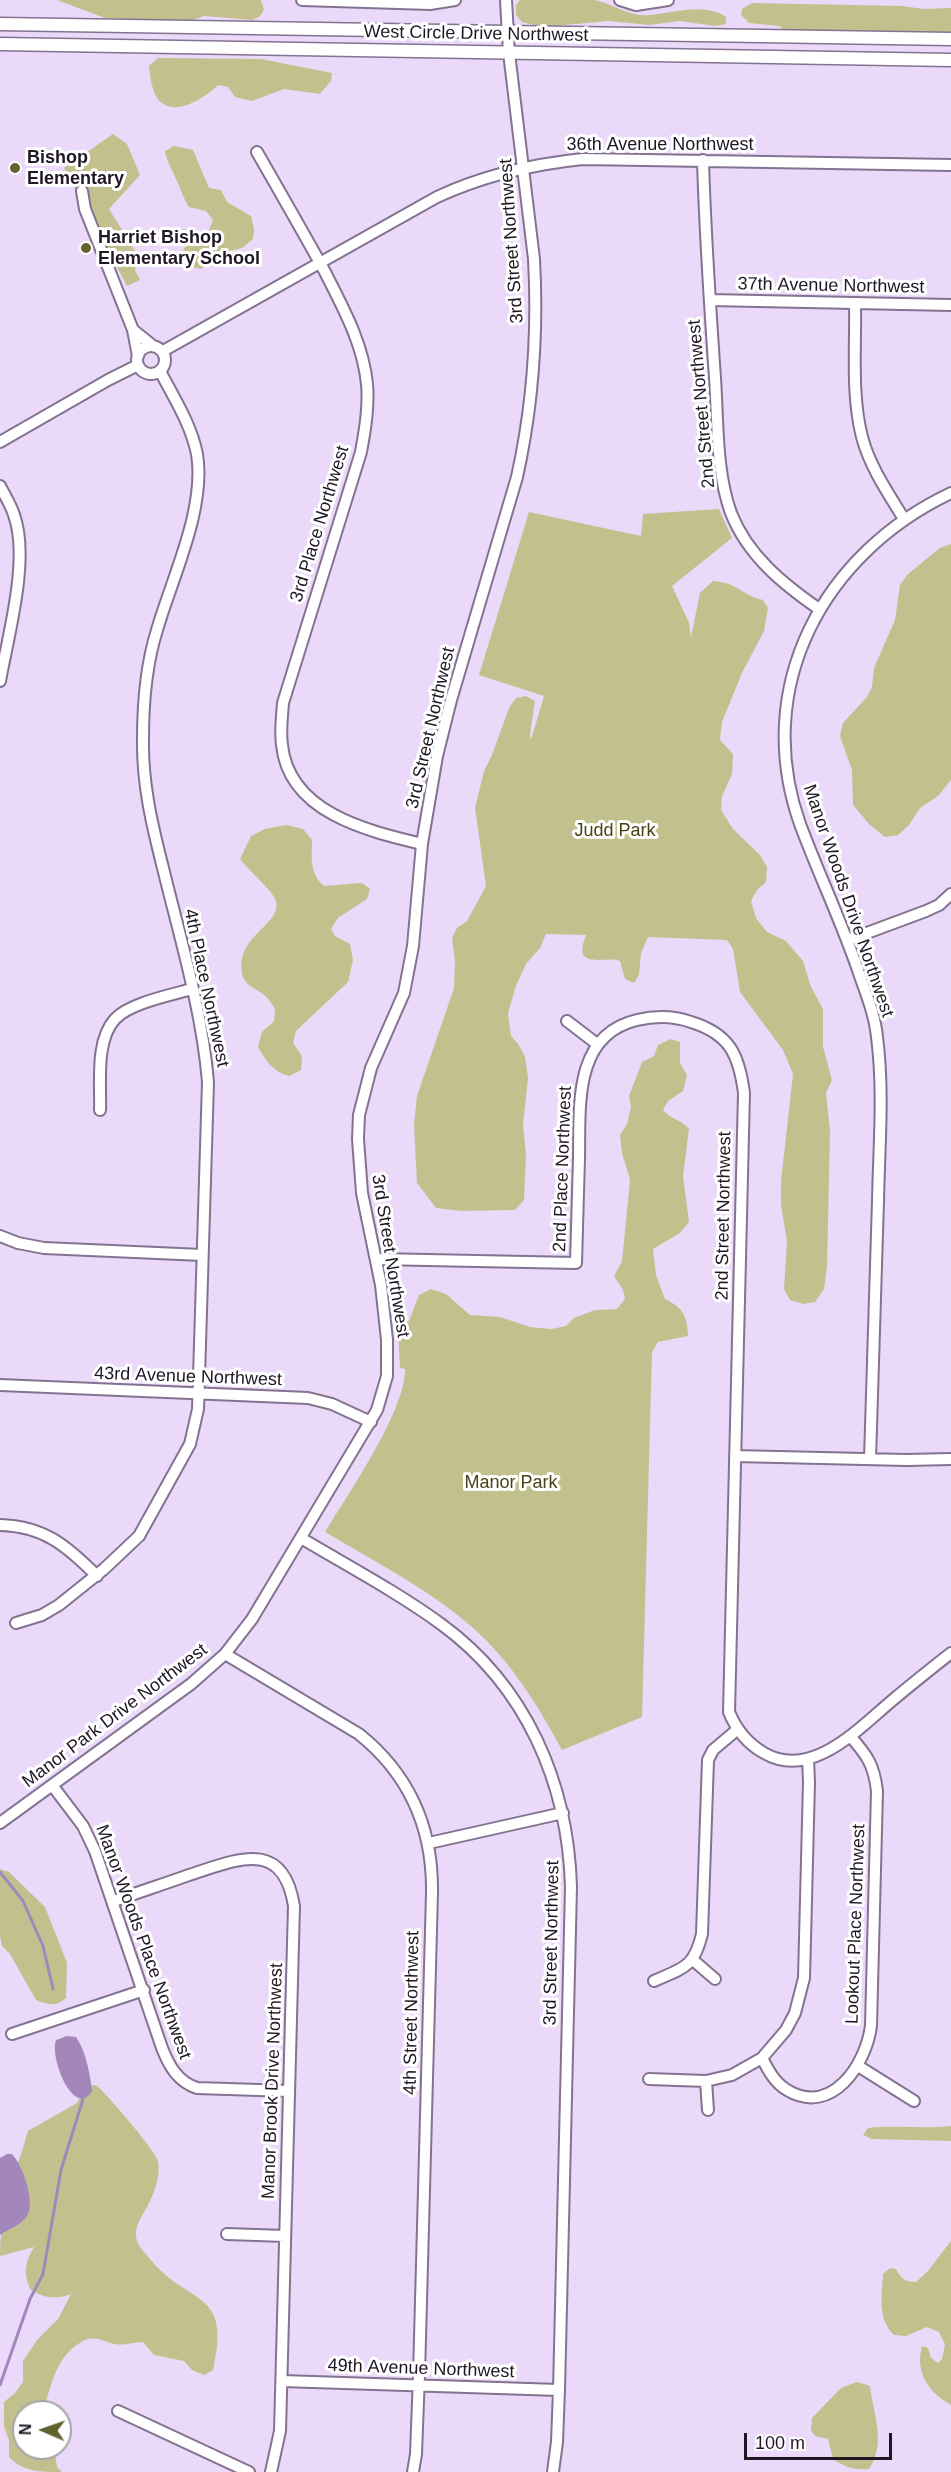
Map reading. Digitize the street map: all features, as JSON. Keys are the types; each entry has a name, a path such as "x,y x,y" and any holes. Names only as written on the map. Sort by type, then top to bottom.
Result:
{"main road":[{"name":"West Circle Drive Northwest","path":"0,24 951,39"},
{"name":"West Circle Drive Northwest","path":"0,44 951,60"}],"street":[{"path":"302,0 430,4 455,0"},
{"name":"3rd Street Northwest","path":"506,0 509,52 524,169 536,292 533,371 525,442 437,756 422,844 413,946 404,993 371,1068 359,1115 358,1139 362,1193 376,1259 387,1362 383,1391 371,1422 301,1538 434,1619 467,1645 490,1669 528,1722 556,1785 563,1813 571,1887 559,2390 557,2442 553,2472"},
{"path":"620,0 636,5 668,0"},
{"name":"3rd Place Northwest","path":"256,152 320,263 357,336 367,383 367,410 361,452 287,689 283,711 282,745 289,770 296,783 323,808 372,833 422,844"},
{"name":"36th Avenue Northwest","path":"0,442 108,380 138,360 144,347 158,349 453,190 524,169 583,159 951,165"},
{"name":"2nd Street Northwest","path":"703,160 718,438 726,494 732,514 764,565 790,589 819,609"},
{"path":"82,191 85,209 133,330 138,360 145,372 152,374 160,371 164,362 158,349 133,330"},
{"name":"37th Avenue Northwest","path":"710,300 951,305"},
{"path":"855,303 857,401 862,437 879,478 904,519"},
{"name":"4th Place Northwest","path":"16,1623 33,1619 51,1610 97,1575 139,1536 183,1459 195,1428 199,1394 208,1082 204,1047 153,828 143,764 143,713 150,659 192,517 198,474 193,438 160,371"},
{"path":"0,486 15,516 18,542 18,582 4,639 0,681"},
{"name":"Manor Woods Drive Northwest","path":"870,1459 880,1072 877,1034 871,1008 848,940 800,824 785,759 785,730 792,677 805,637 819,609 847,569 880,537 904,519 951,493"},
{"path":"848,940 939,905 951,894"},
{"path":"100,1110 103,1046 115,1019 134,1007 192,989"},
{"name":"2nd Street Northwest","path":"597,1044 612,1030 629,1022 641,1019 671,1018 689,1021 716,1033 728,1043 736,1056 742,1082 744,1093 728,1702 729,1712 738,1729"},
{"path":"567,1021 597,1044"},
{"name":"2nd Place Northwest","path":"376,1259 576,1263 581,1094 589,1058 597,1044"},
{"path":"0,1236 18,1243 44,1248 202,1255"},
{"name":"43rd Avenue Northwest","path":"0,1385 308,1398 332,1404 371,1422"},
{"path":"735,1456 951,1459"},
{"path":"0,1525 24,1528 55,1539 70,1549 97,1575"},
{"name":"Manor Park Drive Northwest","path":"0,1823 191,1684 225,1654 252,1619 301,1538"},
{"path":"654,1981 681,1969 693,1960 702,1934 708,1760 713,1750 738,1729 752,1745 770,1757 790,1760 808,1759 825,1752 850,1736 951,1653"},
{"name":"4th Street Northwest","path":"225,1654 359,1734 378,1749 415,1803 429,1843 432,1877 419,2385 413,2472"},
{"name":"Lookout Place Northwest","path":"762,2058 770,2073 786,2090 812,2097 831,2092 840,2086 858,2066 864,2055 871,2026 877,1791 870,1761 850,1736"},
{"path":"650,2079 706,2081 732,2075 762,2058 786,2031 795,2013 804,1978 808,1759"},
{"name":"Manor Woods Place Northwest","path":"52,1785 87,1835 114,1901 168,2064 190,2086 208,2089 289,2091"},
{"path":"429,1843 563,1813"},
{"name":"Manor Brook Drive Northwest","path":"114,1901 242,1858 262,1860 281,1871 288,1879 294,1906 282,2381 280,2431 271,2472"},
{"path":"693,1960 715,1979"},
{"path":"12,2034 144,1990"},
{"path":"858,2066 914,2101"},
{"path":"706,2081 708,2110"},
{"path":"227,2234 285,2236"},
{"name":"49th Avenue Northwest","path":"282,2381 559,2390"},
{"path":"118,2411 249,2472"}],"green space":[{"path":"57,0 261,0 264,10 253,20 204,16 190,21 105,18"},
{"path":"520,0 595,0 641,15 708,10 726,17 726,24 715,26 680,21 649,25 609,21 542,27 522,22 516,15 516,5"},
{"path":"752,3 951,8 951,34 787,33 779,26 749,23 741,15 742,9"},
{"path":"158,58 261,59 332,73 331,81 320,94 284,89 252,101 235,97 228,87 218,85 195,101 177,107 161,102 155,94 149,66"},
{"path":"113,134 127,144 140,175 109,209 138,256 135,270 140,280 127,286 64,168"},
{"path":"174,146 193,150 209,188 221,190 227,202 251,216 254,229 253,239 242,248 225,252 201,269 187,266 183,258 184,248 209,230 213,220 206,211 189,207 187,204 165,151"},
{"name":"Judd Park","path":"719,509 732,538 672,586 689,623 691,637 700,593 713,581 729,584 763,600 768,608 764,631 742,673 722,722 720,740 733,754 732,774 722,796 721,810 733,829 760,855 767,867 766,882 757,890 751,901 756,918 767,932 786,941 803,961 811,987 823,1009 823,1047 832,1080 826,1093 830,1131 827,1267 824,1289 815,1302 804,1304 790,1300 784,1289 787,1242 781,1205 781,1181 793,1074 783,1050 740,992 733,949 727,940 648,937 641,953 639,975 634,983 625,979 620,961 586,958 583,954 583,946 586,935 546,934 540,948 526,964 516,986 508,1013 511,1036 525,1057 528,1078 523,1125 526,1154 524,1200 515,1210 461,1211 436,1208 417,1183 414,1125 417,1096 454,988 455,961 452,938 457,928 467,921 486,886 475,808 484,771 509,708 516,698 526,696 535,701 531,740 544,696 479,675 529,512 641,536 643,514"},
{"path":"951,544 951,780 938,796 920,808 909,825 898,835 885,837 870,825 853,805 852,770 840,736 843,723 867,697 872,687 874,668 895,620 900,585 907,575 925,560 940,548"},
{"path":"286,825 303,829 312,840 314,870 324,886 362,883 370,889 367,899 338,918 331,929 335,936 350,944 353,960 348,982 296,1031 293,1043 302,1056 301,1070 289,1076 270,1065 258,1047 262,1032 274,1021 275,1009 265,996 249,985 243,977 244,951 272,918 276,910 276,901 271,892 240,859 251,836 265,829"},
{"name":"Manor Park","path":"671,1039 680,1042 680,1063 687,1075 683,1091 668,1101 663,1110 689,1129 683,1176 689,1222 680,1233 653,1249 656,1275 665,1299 683,1313 688,1336 658,1342 652,1352 642,1717 562,1750 518,1678 476,1631 428,1594 325,1532 374,1452 396,1407 403,1386 405,1369 400,1368 398,1330 402,1323 409,1321 419,1295 431,1289 446,1294 470,1315 500,1317 530,1327 551,1329 566,1326 574,1318 595,1310 617,1309 625,1299 623,1290 614,1276 622,1261 630,1180 622,1153 620,1135 627,1124 631,1107 629,1096 642,1062 654,1056 658,1045"},
{"path":"0,1869 9,1872 45,1907 67,1963 66,1998 59,2003 48,2004 36,2000 10,1954 2,1946"},
{"path":"96,2085 148,2144 157,2159 159,2170 157,2181 137,2225 138,2243 165,2274 203,2302 212,2312 217,2325 213,2370 204,2375 192,2370 184,2361 154,2355 143,2342 118,2344 88,2339 69,2351 62,2360 47,2400 12,2400 12,2460 9,2457 9,2440 4,2427 4,2402 23,2382 23,2361 37,2340 58,2319 71,2294 50,2297 30,2289 26,2267 34,2247 0,2256 3,2217 28,2131 77,2103 86,2086"},
{"path":"951,2126 951,2141 872,2139 863,2135 868,2128"},
{"path":"951,2241 951,2405 930,2388 920,2365 922,2346 928,2348 931,2358 938,2363 942,2359 945,2344 939,2332 927,2327 906,2336 894,2335 885,2321 882,2298 883,2274 890,2268 896,2269 904,2279 916,2282 927,2272"},
{"path":"857,2382 870,2386 877,2428 877,2449 869,2469 850,2468 833,2459 828,2439 815,2436 811,2430 812,2418 841,2388"},
{"path":"12,2460 56,2460 57,2467 62,2472 40,2471 20,2466"}],"shaded area":[{"path":"67,2036 76,2037 85,2056 92,2091 85,2098 78,2098 71,2092 56,2059 56,2040"},
{"path":"12,2154 24,2174 30,2202 27,2216 22,2222 0,2235 0,2158"}],"waterway":[{"path":"0,1872 23,1901 43,1946 53,1989"},
{"path":"0,2385 30,2299 43,2274 61,2170 83,2099"}],"place":[{"name":"Bishop Elementary","path":"15,168"},
{"name":"Harriet Bishop Elementary School","path":"86,248"}]}
